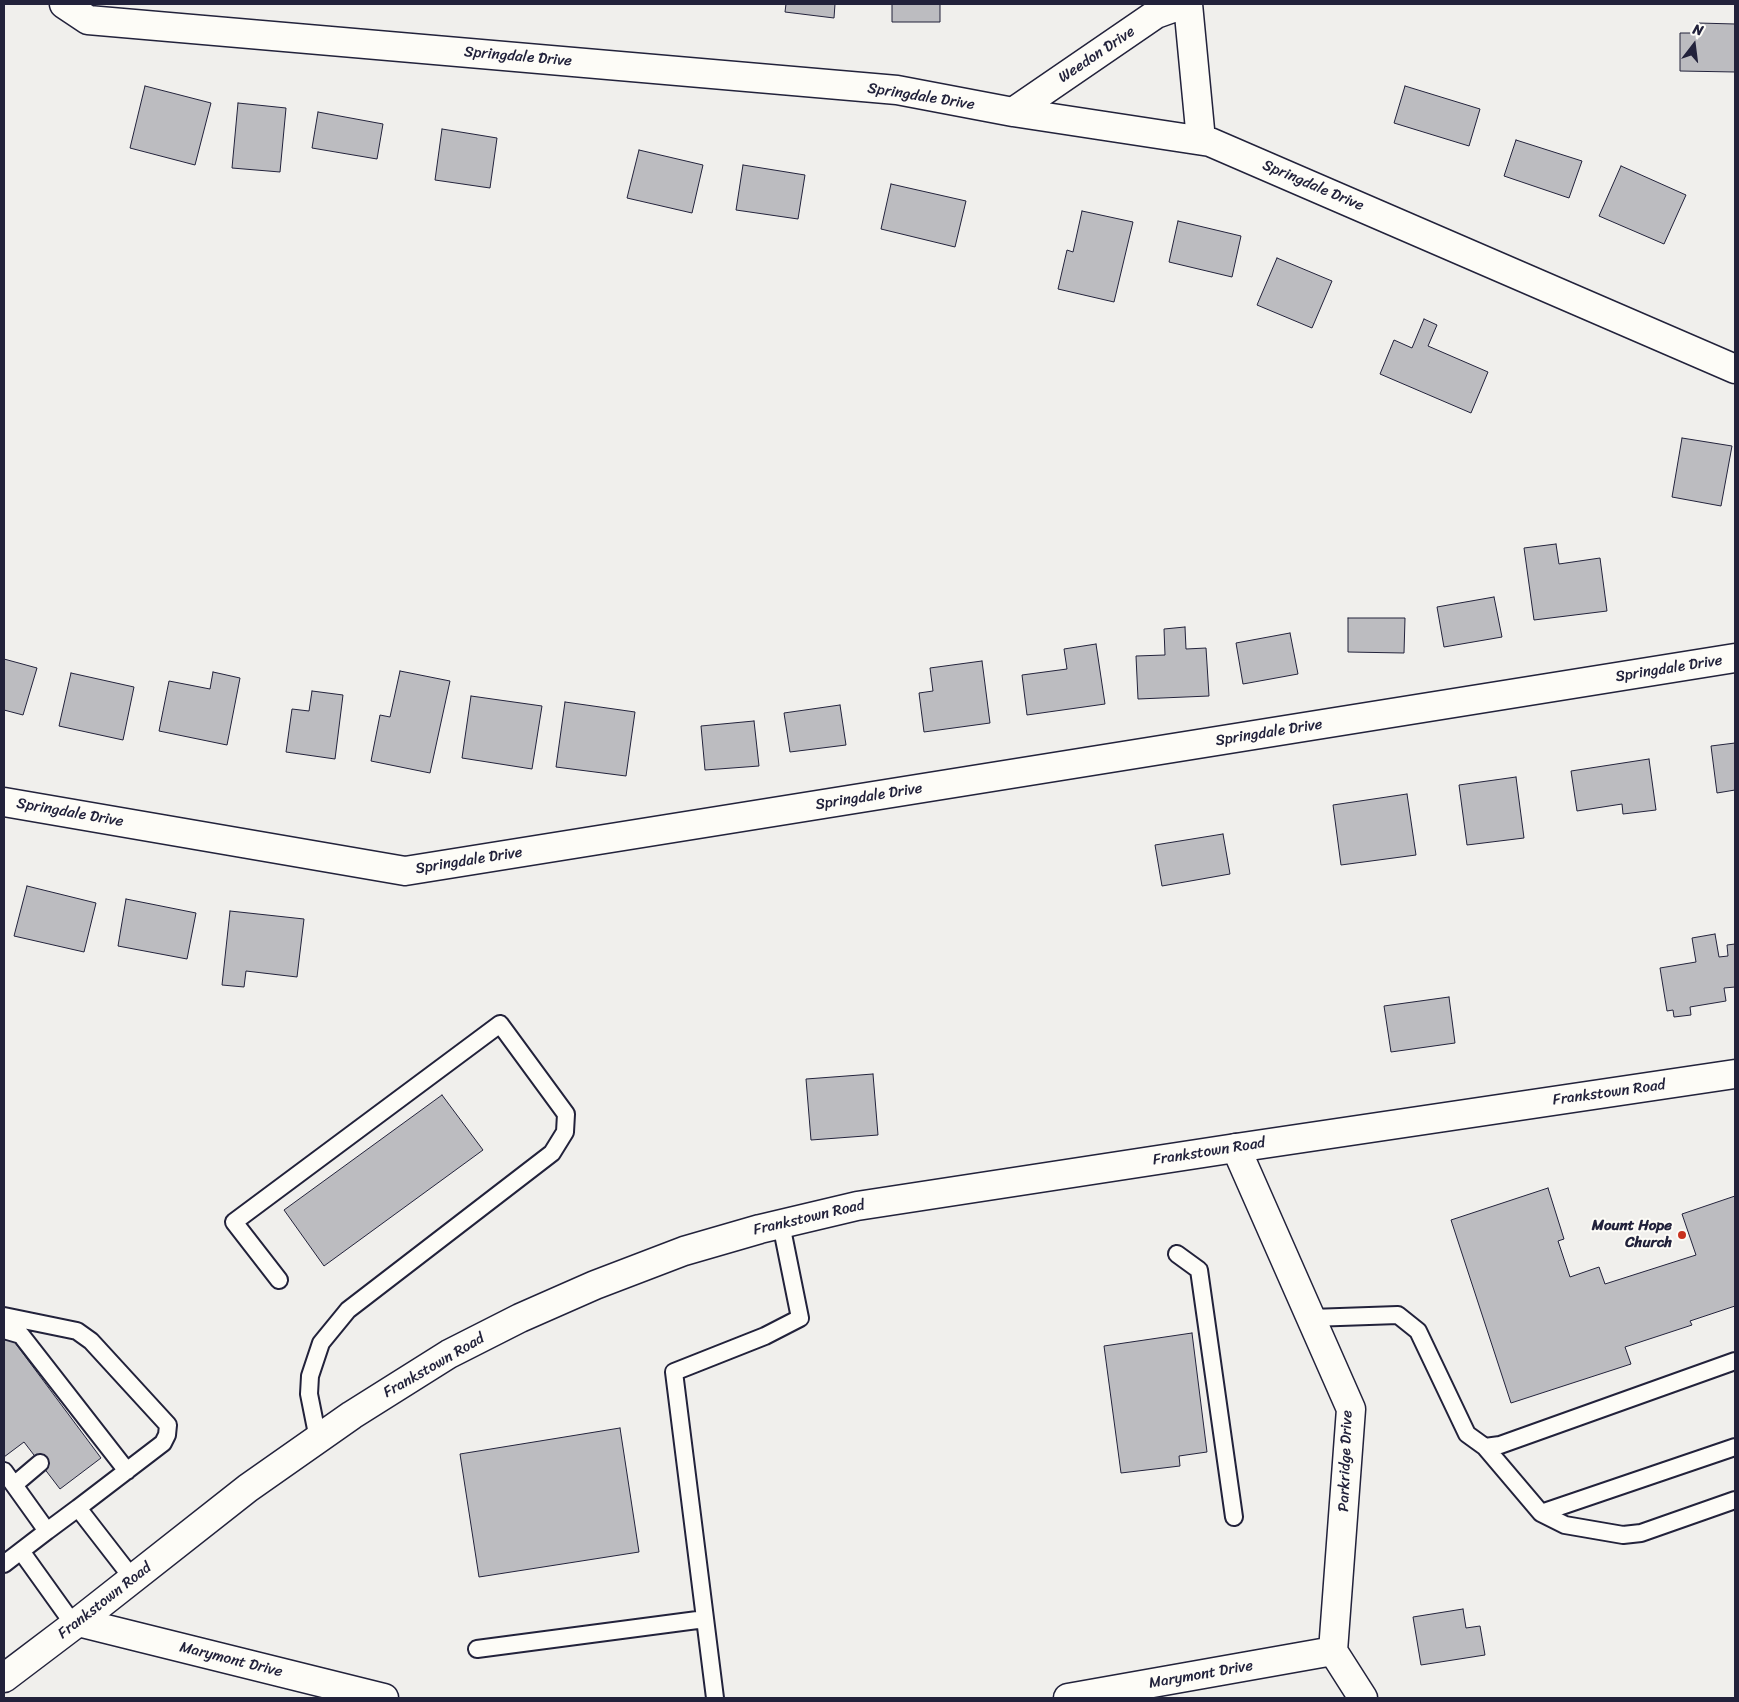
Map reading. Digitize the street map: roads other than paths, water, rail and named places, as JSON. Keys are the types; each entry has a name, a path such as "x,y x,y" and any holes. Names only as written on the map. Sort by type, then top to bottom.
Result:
{"street":[{"name":"Springdale Drive","path":"64,4 88,20 897,90 1013,112 1201,140 1219,145 1735,369"},
{"name":"Weedon Drive","path":"1013,112 1156,14 1186,4"},
{"path":"1186,4 1201,140"},
{"name":"Springdale Drive","path":"4,802 405,871 1735,658"},
{"name":"Frankstown Road","path":"4,1678 248,1488 352,1415 449,1354 520,1318 595,1285 684,1251 781,1224 857,1206 1735,1074"},
{"name":"Parkridge Drive","path":"1236,1148 1351,1409 1334,1651"},
{"name":"Marymont Drive","path":"76,1623 384,1698"},
{"path":"1334,1651 1363,1698"},
{"name":"Marymont Drive","path":"1068,1698 1334,1651"}],"lane":[{"path":"279,1280 234,1222 500,1024 566,1114 565,1132 552,1153 348,1310 321,1343 310,1376 309,1394 318,1439"},
{"path":"715,1698 674,1372 765,1336 800,1318 781,1224"},
{"path":"1177,1254 1200,1270 1234,1517"},
{"path":"1311,1318 1398,1315 1418,1332 1467,1434 1485,1447 1541,1513 1565,1525 1623,1535 1641,1533 1735,1500"},
{"path":"4,1316 77,1331 91,1341 168,1425 167,1435 163,1443 4,1564"},
{"path":"4,1330 21,1335 36,1362 85,1427 127,1471"},
{"path":"1485,1447 1500,1445 1735,1361"},
{"path":"1541,1513 1735,1447"},
{"path":"14,1485 40,1463"},
{"path":"4,1471 47,1531"},
{"path":"78,1508 133,1579"},
{"path":"21,1551 76,1623"},
{"path":"477,1649 705,1619"}],"place":[{"name":"Mount Hope Church","path":"1682,1235"}]}
